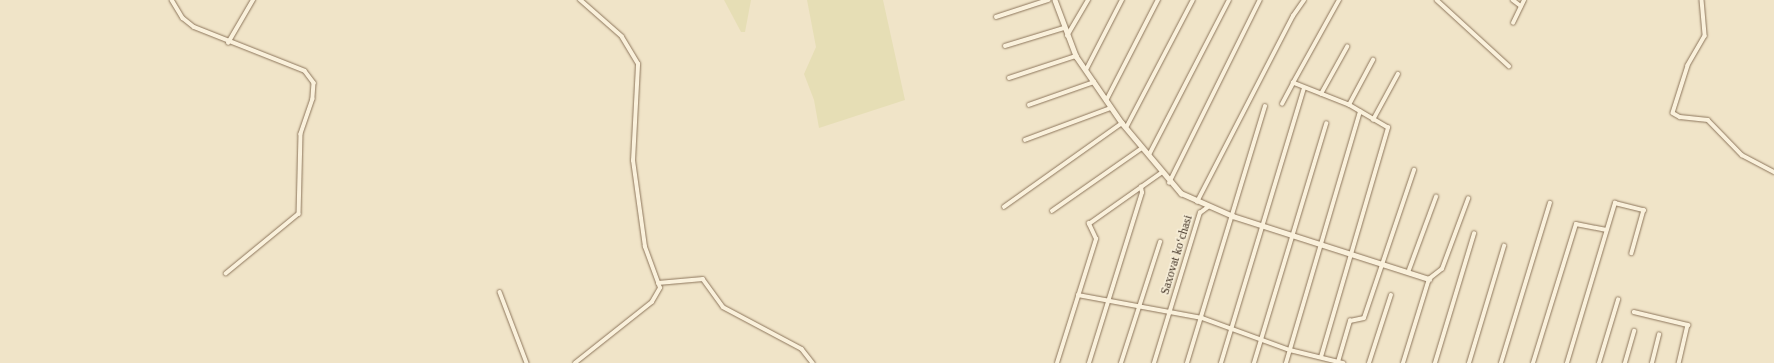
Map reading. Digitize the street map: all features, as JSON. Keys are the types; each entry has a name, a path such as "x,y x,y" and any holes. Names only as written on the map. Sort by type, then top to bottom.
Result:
{"street":[{"path":"172,0 183,18 194,27 228,43 305,71 314,83 313,99 301,134 299,214 226,274"},
{"path":"228,43 253,0"},
{"path":"575,363 652,302 659,293 658,283 639,222 633,161 638,64 622,37 580,0"},
{"path":"996,17 1048,0"},
{"path":"1055,0 1064,28 1076,56 1111,108 1169,183 1208,207 1262,225 1352,251 1409,270 1429,279"},
{"path":"1067,36 1088,0"},
{"path":"1086,70 1122,0"},
{"path":"1106,101 1158,0"},
{"path":"1126,128 1193,0"},
{"path":"1148,156 1229,0"},
{"path":"1169,183 1260,0"},
{"path":"1198,202 1293,16 1304,0"},
{"path":"1282,104 1339,0"},
{"path":"1437,0 1509,66"},
{"path":"1513,0 1521,6"},
{"path":"1513,23 1524,0"},
{"path":"1702,0 1705,36 1688,66 1674,113 1680,117 1708,120 1742,155 1774,172"},
{"path":"1005,46 1064,28"},
{"path":"1321,94 1347,47"},
{"path":"1009,78 1076,56"},
{"path":"1349,105 1373,60"},
{"path":"1374,120 1398,74"},
{"path":"1029,105 1094,82"},
{"path":"1293,83 1349,105 1388,128 1321,358"},
{"path":"1221,363 1304,88"},
{"path":"1187,363 1202,318 1265,107"},
{"path":"1024,140 1111,108"},
{"path":"1286,363 1360,112"},
{"path":"1004,207 1122,123"},
{"path":"1254,363 1326,124"},
{"path":"1052,211 1142,148"},
{"path":"1338,362 1350,321 1364,318 1381,261 1414,170"},
{"path":"1057,363 1096,239 1089,224 1161,173"},
{"path":"1089,363 1142,193 1141,187"},
{"path":"1409,270 1436,197"},
{"path":"1403,363 1429,279 1442,269 1468,198"},
{"path":"1501,363 1550,203"},
{"path":"1567,363 1615,203 1644,210 1632,253"},
{"name":"Saxovat koʻchasi","path":"1154,363 1200,214 1208,207"},
{"path":"1533,363 1576,224 1606,230"},
{"path":"1435,363 1474,234"},
{"path":"1121,363 1160,242"},
{"path":"1469,363 1504,246"},
{"path":"658,283 703,278 723,307 802,349 813,363"},
{"path":"500,292 527,363"},
{"path":"1078,295 1139,308 1202,318 1290,350 1343,363"},
{"path":"1369,363 1391,295"},
{"path":"1599,363 1618,300"},
{"path":"1634,312 1688,325 1679,363"},
{"path":"1625,363 1634,331"},
{"path":"1652,363 1660,335"}],"shaded area":[{"path":"724,0 751,0 745,32 741,32"},
{"path":"807,0 883,0 905,100 819,128 814,100 804,74 816,47"}]}
